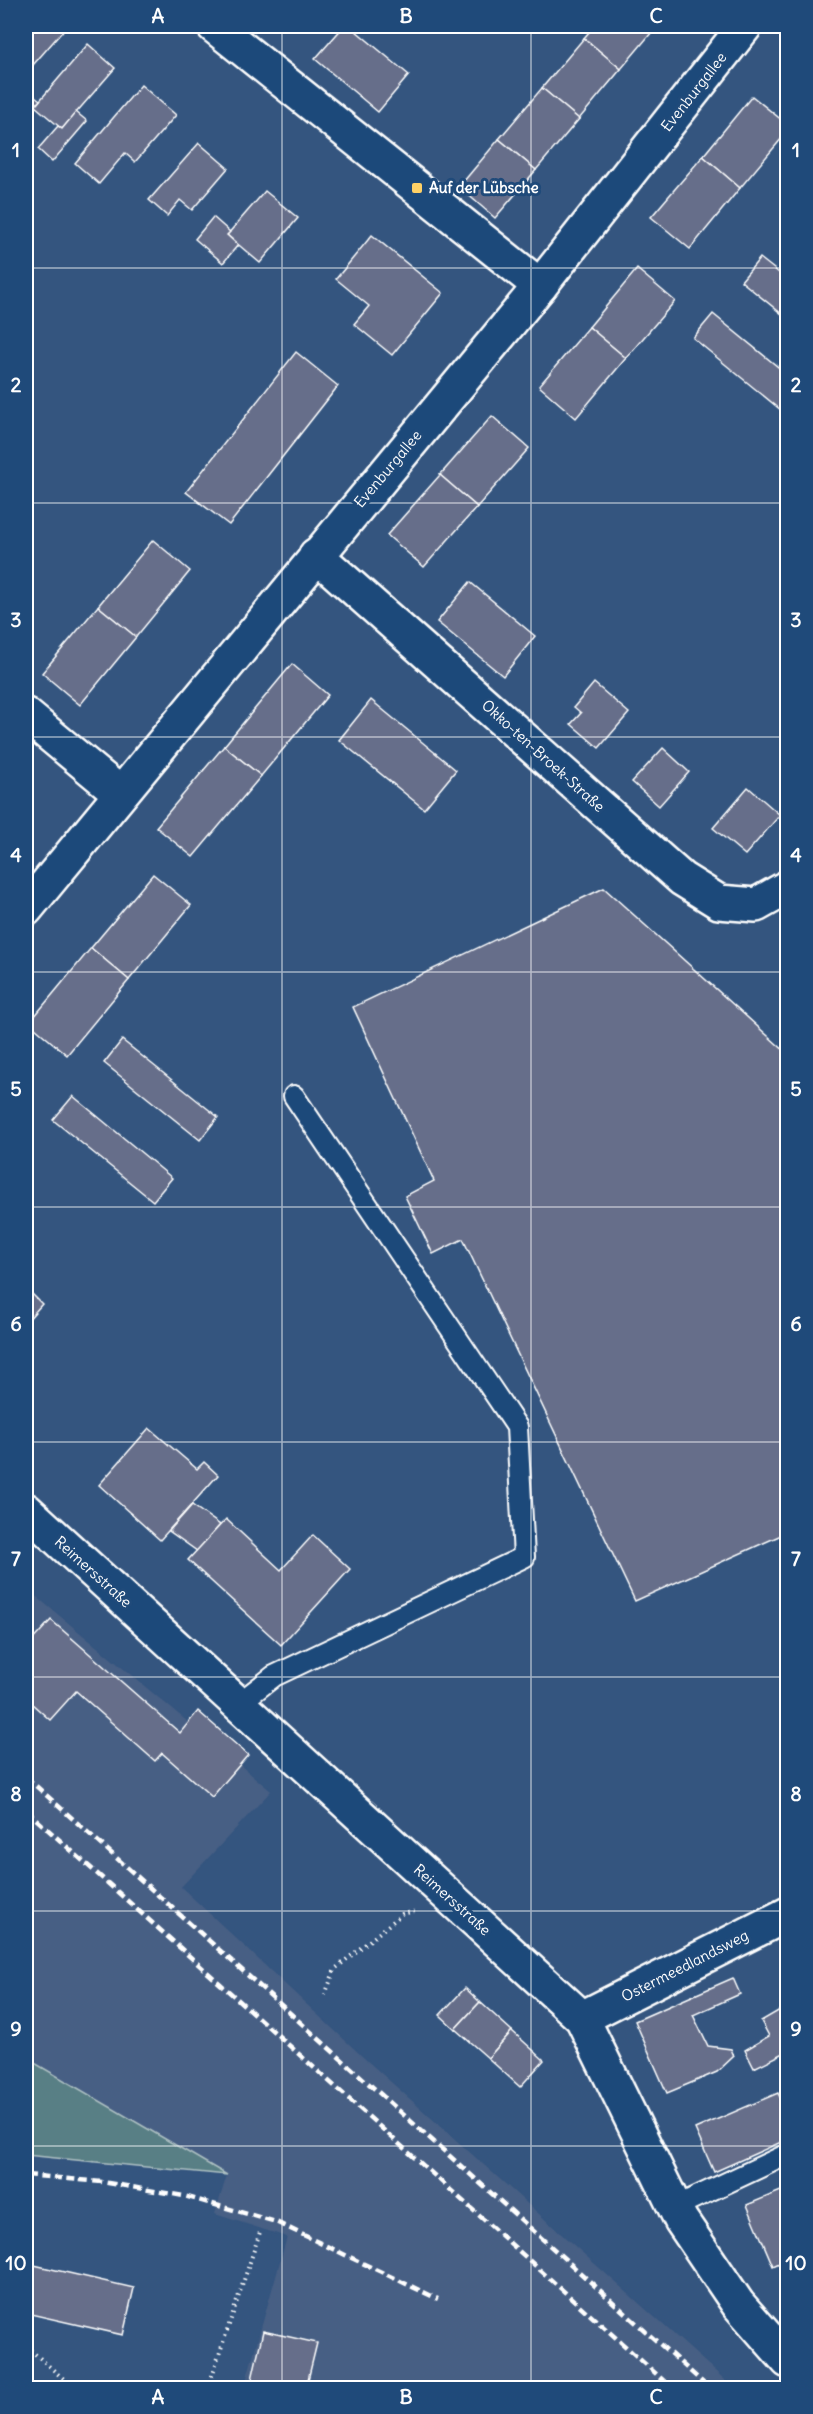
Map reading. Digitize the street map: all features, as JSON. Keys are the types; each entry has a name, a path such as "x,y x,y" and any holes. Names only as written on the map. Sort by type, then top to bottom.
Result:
{"street":[{"path":"214,26 540,286"},
{"name":"Evenburgallee","path":"26,909 540,286 745,26"},
{"name":"Okko-ten-Broek-Straße","path":"316,555 682,879 719,902 756,905 788,887"},
{"path":"26,715 120,793"},
{"name":"Reimersstraße","path":"26,1510 582,2018 681,2220 738,2304 788,2361"},
{"name":"Ostermeedlandsweg","path":"582,2018 788,1914"}],"lane":[{"path":"238,1704 274,1676 524,1557 517,1427 294,1096"},
{"path":"675,2207 788,2154"}],"path":[{"path":"325,1995 335,1969 402,1914 417,1911 423,1913"},
{"path":"208,2388 260,2232"},
{"path":"26,2346 74,2388"}],"shaded area":[{"path":"26,1588 271,1791 181,1887 364,2058 734,2388 244,2388 287,2237 215,2214 227,2175 26,2058"}],"green space":[{"path":"26,2058 227,2175 26,2155"}],"building":[{"path":"26,26 67,26 26,73"},
{"path":"344,26 350,26 409,75 378,112 315,59"},
{"path":"594,26 657,26 621,69 584,38"},
{"path":"584,38 621,69 579,119 542,88"},
{"path":"88,44 115,68 62,129 35,106"},
{"path":"141,85 176,115 135,162 125,153 99,184 75,163"},
{"path":"542,88 579,119 536,170 499,139"},
{"path":"31,93 40,100 26,117 26,99"},
{"path":"752,96 788,125 788,131 740,188 703,156"},
{"path":"76,112 87,121 52,162 38,149 58,126 62,129"},
{"path":"499,139 536,170 495,218 459,187"},
{"path":"199,143 228,168 192,210 180,200 167,216 149,200"},
{"path":"703,156 740,188 690,249 651,217"},
{"path":"265,191 298,218 260,263 227,235"},
{"path":"213,217 230,232 227,235 238,245 223,263 195,239"},
{"path":"372,235 443,293 392,355 354,324 369,306 336,279"},
{"path":"760,258 788,280 788,319 741,281"},
{"path":"637,269 675,301 626,358 589,327"},
{"path":"713,314 788,375 787,415 693,338"},
{"path":"589,327 626,358 576,418 539,386"},
{"path":"296,352 338,386 229,525 186,492"},
{"path":"492,416 529,448 477,507 440,475"},
{"path":"440,475 477,507 424,567 387,535"},
{"path":"153,540 190,571 136,637 98,606"},
{"path":"470,582 535,636 503,676 437,622"},
{"path":"98,606 136,637 80,705 42,673"},
{"path":"292,664 328,695 261,776 224,746"},
{"path":"594,683 629,713 599,748 571,724 581,713 574,707"},
{"path":"371,700 456,770 424,809 339,740"},
{"path":"224,746 261,776 193,857 156,827"},
{"path":"663,748 689,772 659,806 632,782"},
{"path":"748,787 780,815 745,855 713,828"},
{"path":"153,874 191,905 129,980 91,948"},
{"path":"604,888 788,1054 788,1532 635,1601 463,1239 433,1254 405,1196 434,1181 353,1007"},
{"path":"91,948 129,980 67,1055 29,1023"},
{"path":"122,1040 218,1117 200,1140 104,1063"},
{"path":"26,1067 31,1072 26,1079"},
{"path":"73,1096 172,1178 153,1201 53,1120"},
{"path":"26,1288 42,1304 26,1322"},
{"path":"149,1428 197,1469 204,1462 218,1475 160,1540 99,1485"},
{"path":"192,1505 220,1525 197,1551 169,1531"},
{"path":"226,1519 281,1570 313,1535 350,1569 281,1645 188,1560"},
{"path":"51,1620 180,1733 198,1711 248,1755 212,1797 162,1753 155,1761 76,1691 50,1720 31,1703 28,1706 26,1704 26,1643 28,1645"},
{"path":"733,1978 740,1994 693,2015 708,2046 731,2049 734,2056 717,2072 667,2093 635,2021"},
{"path":"465,1988 480,2002 455,2029 440,2015"},
{"path":"788,1991 788,2051 754,2068 745,2050 769,2036 761,2021 787,2006 781,1995"},
{"path":"480,2002 512,2031 488,2058 455,2029"},
{"path":"512,2031 544,2060 520,2087 488,2058"},
{"path":"778,2093 788,2115 788,2139 714,2172 695,2129"},
{"path":"788,2188 788,2259 773,2266 747,2205"},
{"path":"34,2265 134,2288 123,2335 26,2313"},
{"path":"263,2331 317,2343 306,2388 250,2388"}],"railway":[{"path":"26,1777 709,2388"},
{"path":"26,1810 672,2388"},
{"path":"26,2175 102,2182 184,2196 276,2222 438,2299"}],"place":[{"name":"Auf der Lübsche","path":"417,188"}]}
